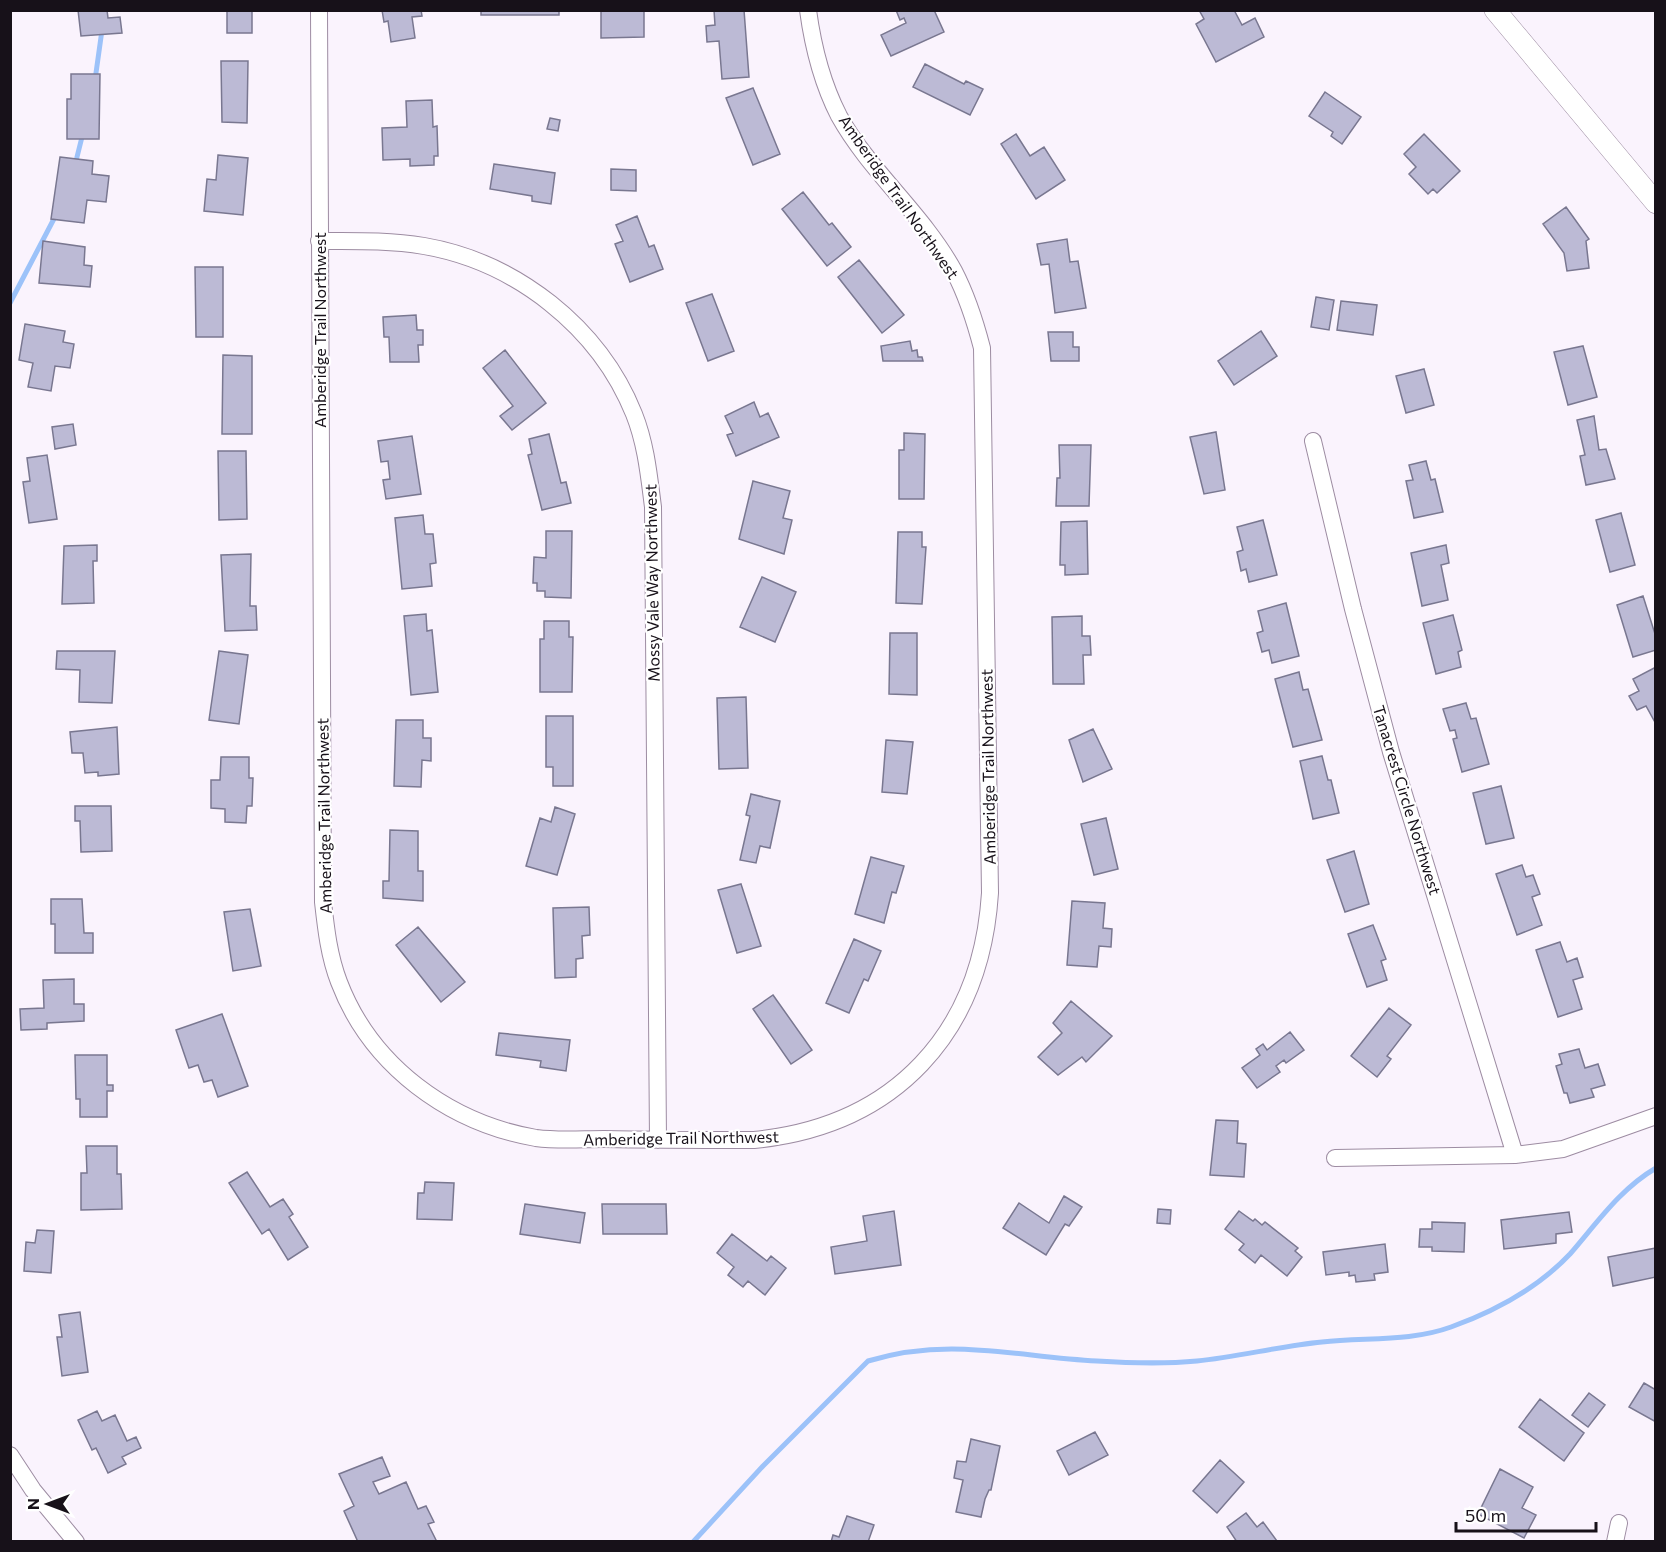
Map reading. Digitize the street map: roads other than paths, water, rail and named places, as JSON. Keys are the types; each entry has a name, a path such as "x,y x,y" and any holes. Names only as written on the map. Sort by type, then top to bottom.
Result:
{"street":[{"name":"Amberidge Trail Northwest","path":"319,10 323,902 327,940 339,981 358,1020 386,1058 420,1090 461,1115 496,1129 538,1138 658,1140 754,1140 784,1137 834,1124 880,1100 919,1067 951,1027 976,977 988,927 990,893 982,348 971,306 953,269 857,144 839,115 825,84 813,41 808,10"},
{"path":"1495,10 1656,202"},
{"name":"Mossy Vale Way Northwest","path":"319,241 384,241 425,246 469,258 511,277 554,305 591,341 613,370 635,415 647,458 653,507 658,1140"},
{"name":"Tanacrest Circle Northwest","path":"1312,441 1391,752 1515,1155"},
{"path":"1335,1158 1515,1155 1563,1149 1656,1116"},
{"path":"10,1455 33,1490 76,1542"},
{"path":"1615,1542 1619,1523"}],"waterway":[{"path":"95,80 102,30"},
{"path":"75,165 83,133"},
{"path":"10,303 57,213"},
{"path":"693,1542 763,1466 868,1361 898,1354 955,1349 1109,1362 1185,1362 1306,1344 1404,1337 1435,1332 1500,1306 1544,1278 1570,1254 1620,1196 1656,1168"}]}
